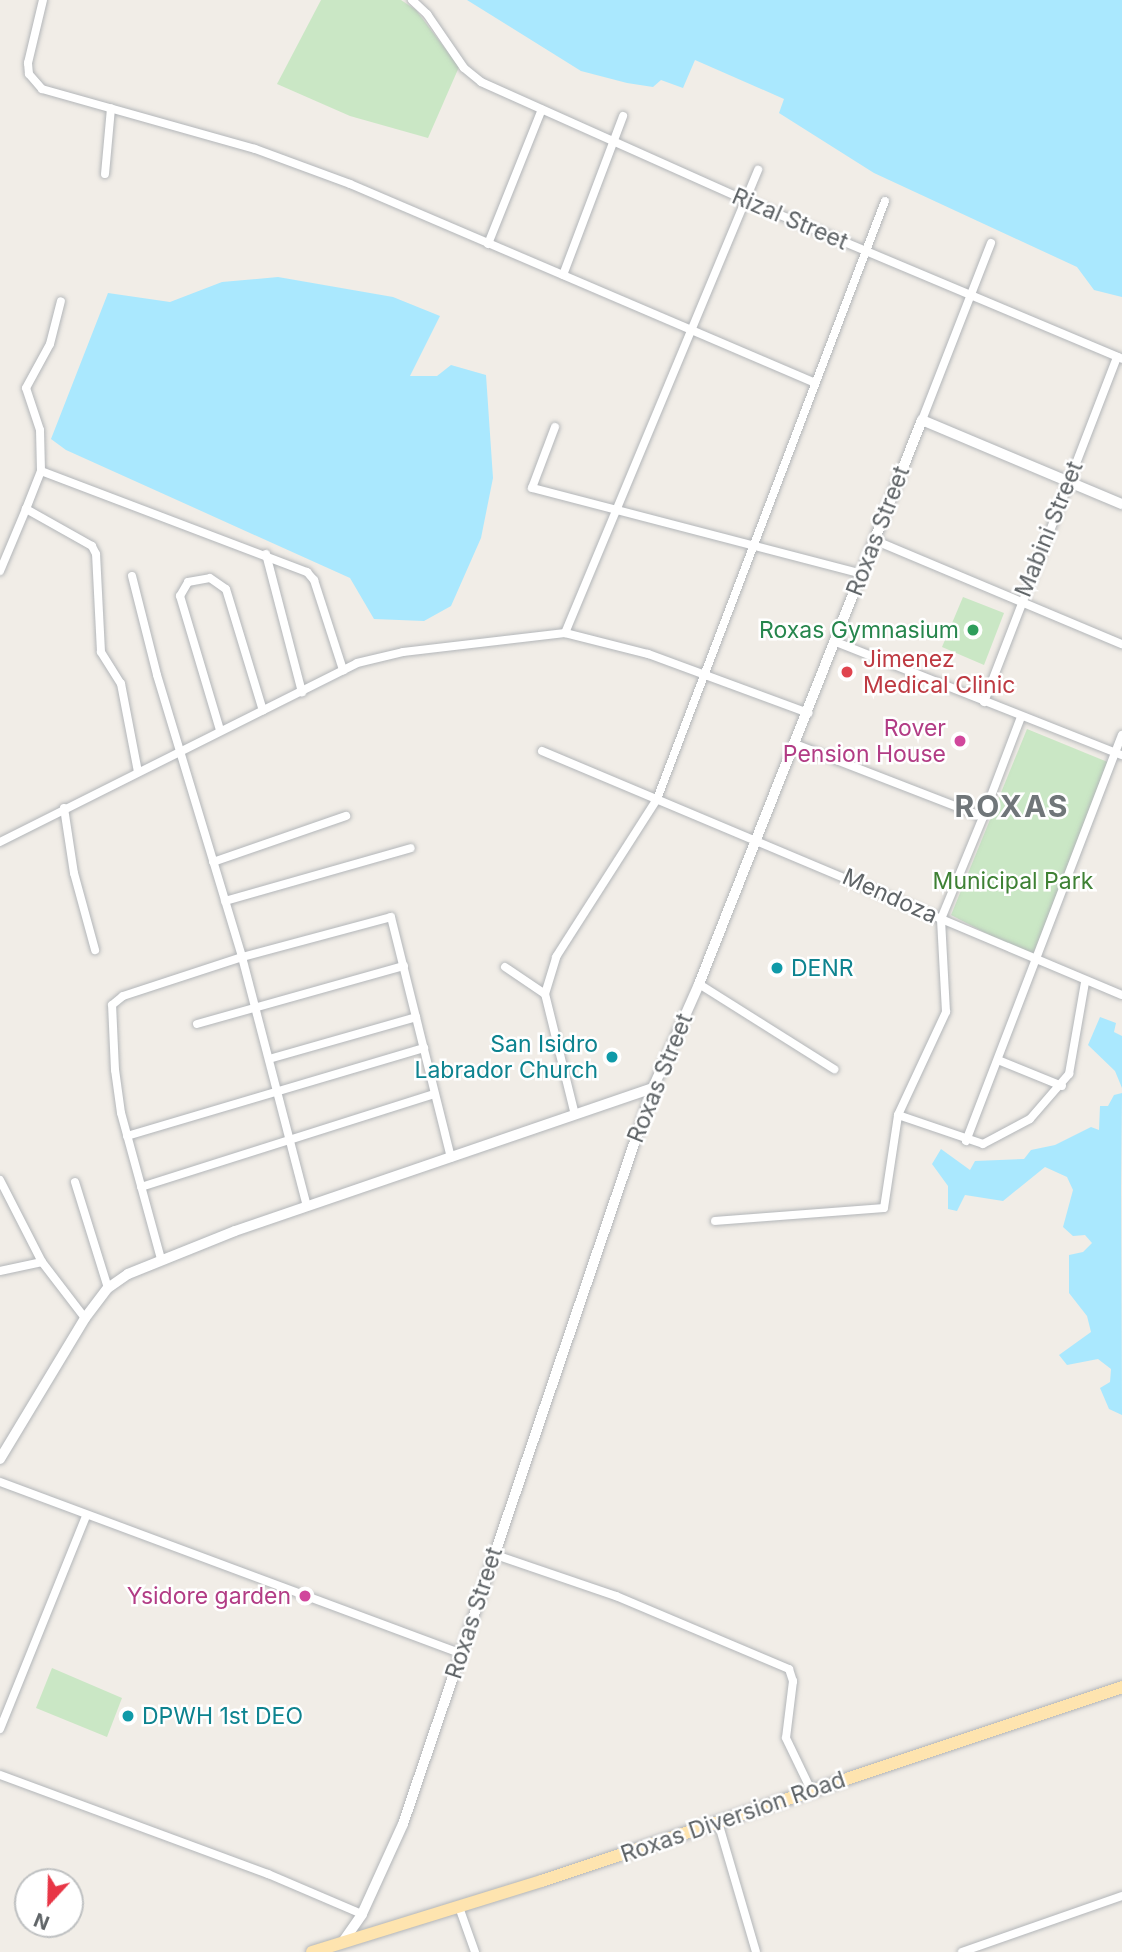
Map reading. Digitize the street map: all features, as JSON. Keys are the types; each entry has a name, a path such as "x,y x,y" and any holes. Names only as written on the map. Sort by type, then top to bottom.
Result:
{"main road":[{"path":"922,420 1122,503"},
{"name":"Roxas Street","path":"342,1943 362,1914 403,1824 653,1088 699,984 922,420"},
{"name":"Roxas Diversion Road","path":"312,1952 718,1822 1122,1687"}],"street":[{"path":"43,0 28,63 35,83 111,108 255,149 564,275 813,382"},
{"name":"Rizal Street","path":"412,0 427,14 464,68 481,82 969,298 1119,358"},
{"path":"105,174 111,108"},
{"path":"488,244 542,109"},
{"path":"564,275 623,116"},
{"path":"565,633 758,170"},
{"path":"575,1115 545,994 564,940 657,799 706,673 750,547 885,201"},
{"path":"922,420 991,243"},
{"path":"0,571 41,471 43,452 40,430 26,388 50,344 61,301"},
{"name":"Mabini Street","path":"984,702 1068,482 1119,358"},
{"path":"555,428 531,488 861,575"},
{"path":"41,471 266,554 311,575 343,670"},
{"path":"26,509 92,546 96,554 101,652 121,684 138,772"},
{"path":"874,540 1122,644"},
{"path":"266,554 302,692"},
{"path":"132,576 139,611 242,957 307,1206"},
{"path":"220,730 180,596 188,582 210,578 226,589 263,711"},
{"path":"0,842 181,748 263,711 343,670 402,652 565,633 706,673 808,713"},
{"path":"836,642 1118,754"},
{"path":"715,1221 884,1208 898,1115 946,1012 941,919 1021,717"},
{"path":"966,1141 1118,754 1122,735"},
{"path":"795,744 983,817"},
{"name":"Mendoza","path":"542,751 757,838 1037,962 1122,995"},
{"path":"64,808 74,873 95,950"},
{"path":"213,862 346,816"},
{"path":"225,901 411,848"},
{"path":"161,1259 127,1136 113,1057 112,1005 123,996 242,957 388,917 396,923 451,1158"},
{"path":"197,1024 404,966"},
{"path":"505,967 545,994"},
{"path":"898,1115 966,1141 983,1144 1011,1133 1062,1086 1072,1063 1085,982"},
{"path":"699,984 834,1069"},
{"path":"269,1059 416,1017"},
{"path":"127,1136 424,1048"},
{"path":"998,1060 1062,1086"},
{"path":"0,1459 85,1318 107,1288 161,1259 307,1206 653,1088"},
{"path":"141,1187 435,1094"},
{"path":"0,1180 42,1262 85,1318"},
{"path":"75,1182 107,1288"},
{"path":"0,1271 42,1262"},
{"path":"0,1482 86,1516 274,1581 461,1653"},
{"path":"0,1729 86,1516"},
{"path":"493,1554 616,1596 789,1669 793,1681 786,1738 811,1790"},
{"path":"0,1775 268,1874 362,1914"},
{"path":"718,1822 757,1952"},
{"path":"962,1952 1122,1896"},
{"path":"458,1907 475,1952"}],"green space":[{"path":"321,0 401,0 416,10 459,67 428,138 350,116 277,84"},
{"name":"Roxas Gymnasium","path":"963,597 1004,613 984,665 942,647"},
{"name":"Municipal Park","path":"1027,729 1110,763 1032,957 951,915"},
{"path":"52,1668 122,1698 107,1737 36,1708"}],"water":[{"path":"467,0 1122,0 1122,297 1094,290 1077,267 874,173 779,113 784,99 695,60 683,88 661,80 653,87 627,83 581,71"},
{"path":"278,277 393,297 440,316 410,376 437,376 451,365 486,375 493,478 481,538 451,606 424,621 374,619 350,578 66,450 51,439 108,293 170,302 222,282"},
{"path":"1100,1017 1116,1023 1114,1032 1122,1036 1122,1088 1115,1071 1088,1045"},
{"path":"1122,1093 1122,1415 1109,1409 1100,1388 1110,1382 1111,1369 1098,1359 1067,1365 1059,1355 1091,1332 1087,1316 1069,1293 1069,1255 1083,1252 1092,1243 1085,1235 1073,1236 1063,1227 1073,1190 1067,1177 1045,1167 1003,1201 965,1195 957,1211 948,1209 948,1186 932,1164 941,1149 970,1170 975,1161 1024,1159 1031,1150 1055,1145 1091,1127 1099,1130 1100,1106 1108,1106 1114,1095"}],"place":[{"name":"Roxas Gymnasium","path":"973,630"},
{"name":"Jimenez Medical Clinic","path":"847,672"},
{"name":"Rover Pension House","path":"960,741"},
{"name":"DENR","path":"777,968"},
{"name":"San Isidro Labrador Church","path":"612,1057"},
{"name":"Ysidore garden","path":"305,1596"},
{"name":"DPWH 1st DEO","path":"128,1716"}],"district":[{"name":"ROXAS","path":"1012,806"}]}
